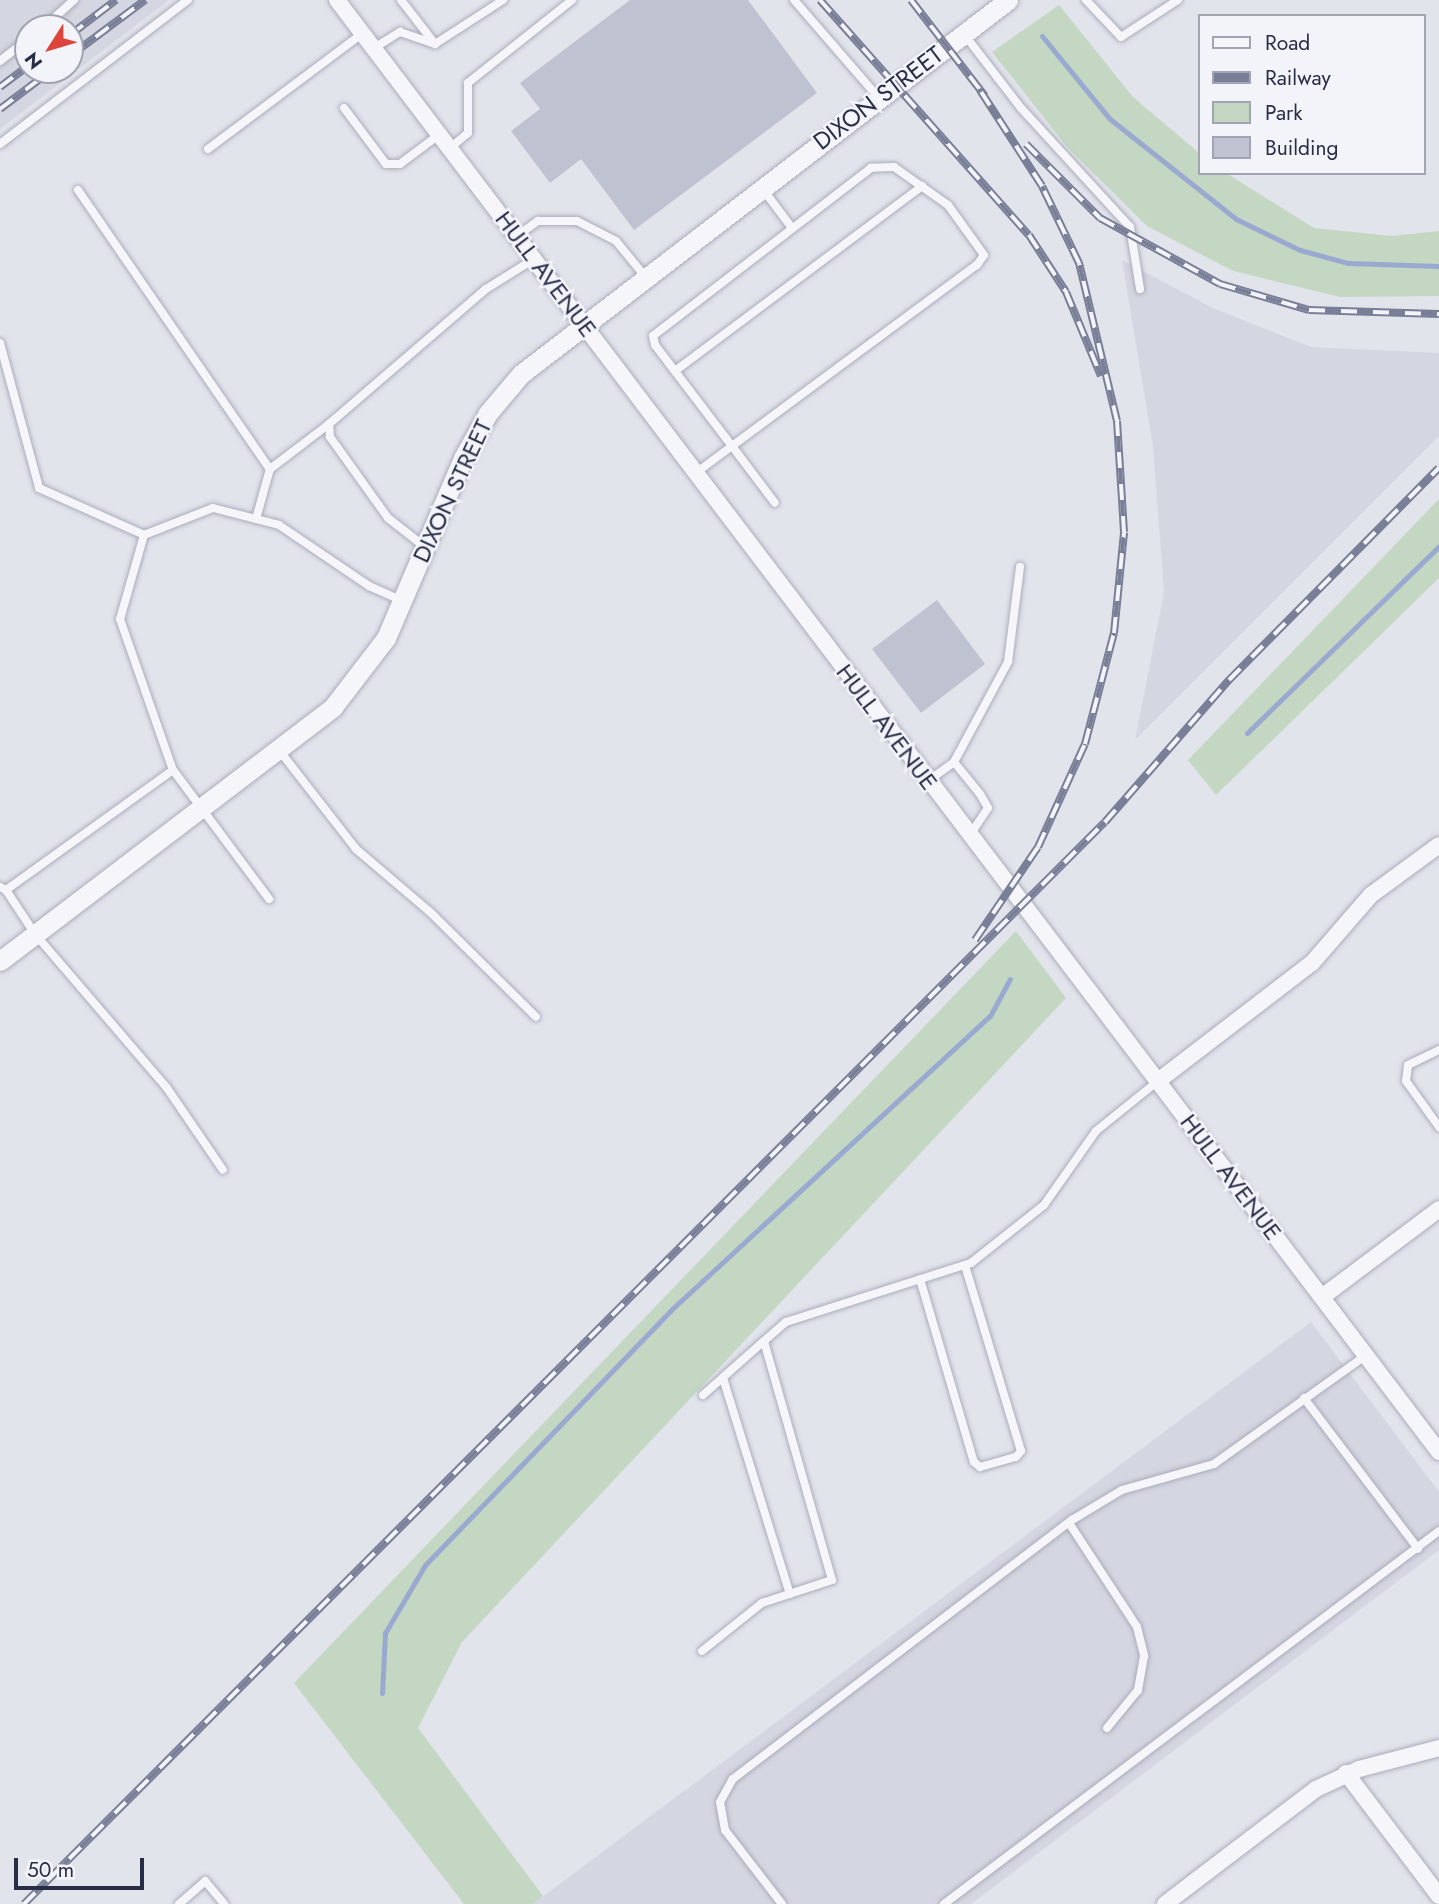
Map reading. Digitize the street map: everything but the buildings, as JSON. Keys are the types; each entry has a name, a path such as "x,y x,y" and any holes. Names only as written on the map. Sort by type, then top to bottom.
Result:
{"street":[{"name":"HULL AVENUE","path":"337,0 584,323 969,836 1439,1451"},
{"name":"DIXON STREET","path":"0,961 333,708 371,663 488,412 521,373 644,275 1008,0"},
{"path":"1158,1081 1312,963 1371,895 1439,845"},
{"path":"1322,1297 1439,1209"},
{"path":"1165,1904 1346,1773 1439,1748"},
{"path":"1346,1773 1439,1896"}],"lane":[{"path":"58,14 74,0"},
{"path":"0,144 188,0"},
{"path":"401,0 435,44"},
{"path":"435,44 503,0"},
{"path":"450,148 468,133 468,83 572,0"},
{"path":"794,0 879,97"},
{"path":"1086,0 1121,37 1178,0"},
{"path":"374,48 400,32 435,44"},
{"path":"208,149 363,33"},
{"path":"963,34 1021,108 1130,227 1140,289"},
{"path":"0,61 14,50"},
{"path":"345,108 386,164 400,164 440,134"},
{"path":"696,472 732,446 977,265 984,255 980,242 922,186 882,164 659,328 655,345 675,372 732,446 775,503"},
{"path":"761,186 792,228"},
{"path":"675,372 922,186"},
{"path":"78,190 270,468"},
{"path":"517,236 538,222 577,221 616,241 644,275"},
{"path":"256,519 270,468 329,424 486,289 534,259"},
{"path":"0,344 39,488 144,536 214,508 279,525 369,586 402,601"},
{"path":"329,424 330,437 388,518 425,547"},
{"path":"144,536 120,619 173,770 205,806 269,899"},
{"path":"928,781 954,762 1008,662 1020,567"},
{"path":"279,750 355,849 430,912 536,1017"},
{"path":"954,762 988,808 969,836"},
{"path":"173,770 3,888 35,934 167,1088 223,1170"},
{"path":"1439,1049 1408,1065 1406,1081 1439,1127"},
{"path":"703,1395 786,1322 965,1265 1044,1205 1096,1131 1158,1081"},
{"path":"920,1279 974,1462 980,1467 1016,1457 1021,1451 965,1265"},
{"path":"702,1651 762,1603 832,1580 833,1571 764,1341"},
{"path":"782,1904 725,1830 720,1801 733,1779 1069,1523 1122,1490 1214,1464 1366,1355"},
{"path":"723,1378 790,1594"},
{"path":"1304,1398 1418,1549"},
{"path":"1069,1523 1137,1627 1144,1656 1138,1689 1107,1728"},
{"path":"944,1904 1439,1531"},
{"path":"179,1904 205,1881 224,1904"}],"shaded area":[{"path":"0,0 169,0 84,65 84,14 14,14 14,84 59,84 0,129"},
{"path":"1122,260 1213,308 1311,347 1439,353 1439,436 1135,740 1164,592 1153,446"},
{"path":"1311,1322 1439,1492 1439,1550 971,1904 533,1904"}],"green space":[{"path":"1059,5 1133,97 1198,152 1198,175 1229,175 1314,228 1392,236 1439,231 1439,296 1340,297 1233,271 1147,226 1068,148 992,52"},
{"path":"1439,499 1439,578 1216,795 1188,760"},
{"path":"1016,931 1066,998 462,1642 418,1728 543,1896 533,1904 464,1904 294,1683"}],"waterway":[{"path":"1042,36 1110,119 1236,219 1300,250 1348,263 1439,266"},
{"path":"1247,733 1439,546"},
{"path":"382,1693 385,1633 425,1565 671,1310 990,1016 1010,979"}],"railway":[{"path":"84,24 116,0"},
{"path":"84,46 145,0"},
{"path":"820,0 1029,235 1066,292 1101,376"},
{"path":"911,0 985,96"},
{"path":"0,87 14,76"},
{"path":"0,109 33,84"},
{"path":"975,940 1038,847 1085,744 1114,633 1124,532 1117,421 1079,263 1042,186 980,90"},
{"path":"1026,144 1100,218 1220,284 1309,310 1439,314"},
{"path":"24,1904 1105,822 1229,680 1439,468"}]}
